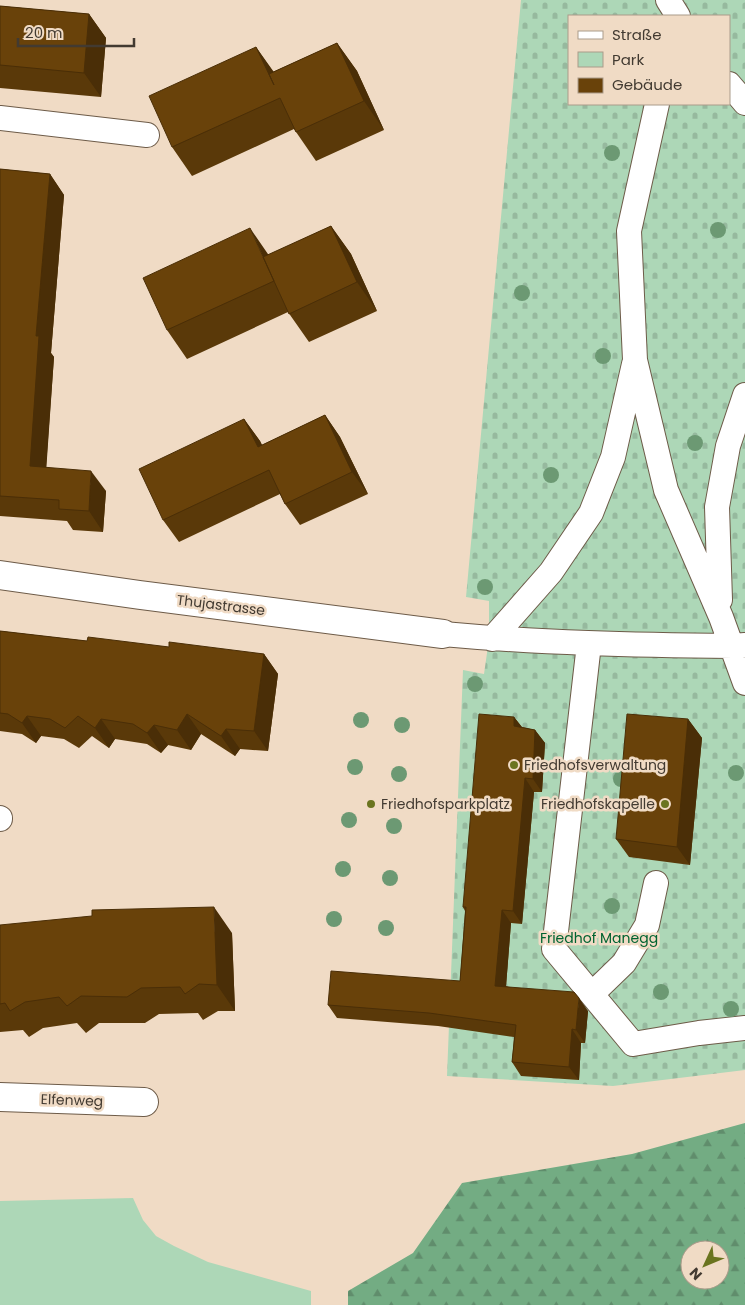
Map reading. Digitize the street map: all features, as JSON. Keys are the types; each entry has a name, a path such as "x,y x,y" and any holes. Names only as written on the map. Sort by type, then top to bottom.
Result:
{"street":[{"name":"Thujastrasse","path":"0,575 443,634"},
{"name":"Elfenweg","path":"0,1097 144,1102"}],"lane":[{"path":"730,85 745,104"},
{"path":"657,105 628,231 635,360 666,490 721,617 739,645 745,683"},
{"path":"0,118 147,135"},
{"path":"492,639 550,572 591,512 613,457 635,360"},
{"path":"721,617 717,507 728,446 745,396"},
{"path":"443,634 492,639 589,644 739,645"},
{"path":"589,644 554,950 633,1044 699,1033 745,1028"},
{"path":"592,994 624,963 647,925 656,883"}],"green space":[{"name":"Friedhof Manegg","path":"521,0 745,0 745,1070 613,1086 447,1076 463,670 484,674 489,639 489,601 466,597"},
{"path":"745,1123 745,1305 348,1305 348,1291 413,1253 462,1183 632,1154"},
{"path":"133,1198 143,1220 156,1236 208,1262 311,1291 311,1305 0,1305 0,1201"}],"building":[{"path":"0,6 89,14 84,73 0,65"},
{"path":"337,43 364,101 296,132 280,98 172,147 149,96 256,47 274,85 269,74"},
{"path":"0,169 50,174 36,336 39,336 30,466 91,471 89,511 59,509 59,500 0,496"},
{"path":"331,226 357,282 289,314 263,257"},
{"path":"250,228 274,281 167,330 143,278"},
{"path":"325,415 352,472 285,504 269,470 163,520 139,469 244,419 258,447"},
{"path":"0,631 87,641 88,637 169,647 169,642 264,654 254,731 226,729 221,736 187,714 177,730 154,725 147,733 133,724 101,719 95,728 78,716 65,728 50,719 27,716 22,723 8,714 0,713"},
{"path":"479,714 514,717 514,726 535,730 533,779 525,778 513,911 502,910 495,986 574,992 579,998 576,1030 572,1029 569,1067 512,1062 516,1025 429,1013 328,1005 331,971 460,981 466,907 463,907"},
{"path":"627,714 688,719 677,847 616,839"},
{"path":"214,907 217,985 199,984 185,994 180,987 141,988 127,997 81,996 67,1006 59,997 25,1002 10,1011 5,1003 0,1004 0,925 92,916 92,910"}],"place":[{"name":"Friedhofsverwaltung","path":"514,765"},
{"name":"Friedhofsparkplatz","path":"371,804"},
{"name":"Friedhofskapelle","path":"665,804"}]}
